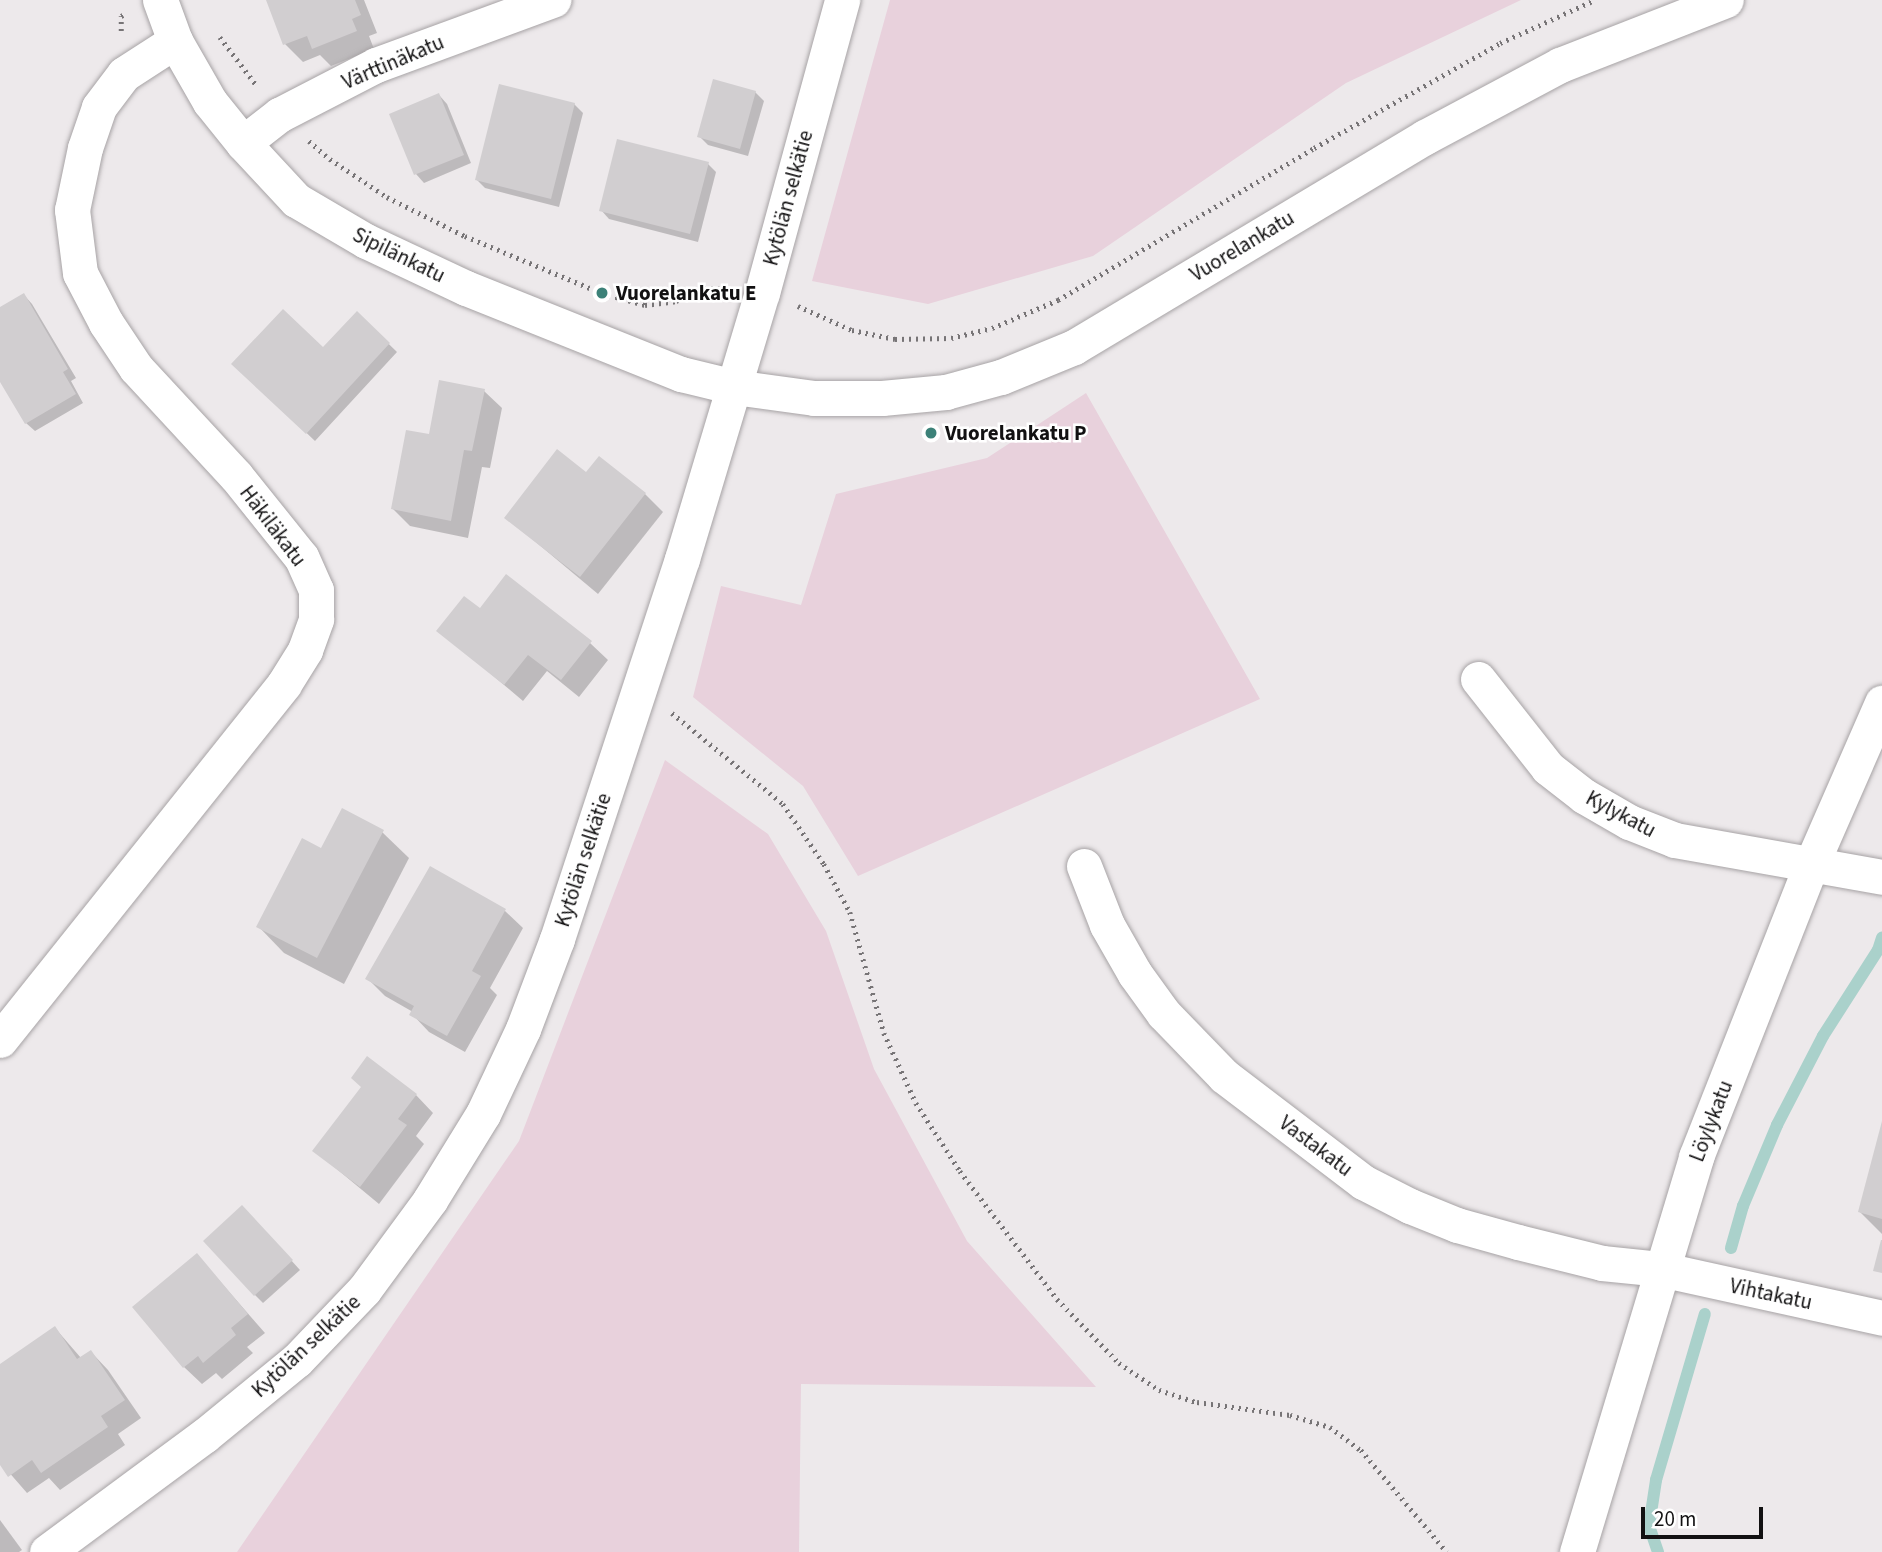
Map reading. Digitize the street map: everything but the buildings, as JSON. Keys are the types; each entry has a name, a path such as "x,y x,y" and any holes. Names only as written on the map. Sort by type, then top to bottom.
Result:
{"street":[{"name":"Sipilänkatu","path":"160,0 175,41 210,102 243,143 296,200 366,241 582,337 681,374 734,387"},
{"name":"Värttinäkatu","path":"243,143 279,115 376,65 553,0"},
{"name":"Kytölän selkätie","path":"47,1552 204,1436 297,1360 364,1290 430,1200 483,1114 523,1029 557,939 638,692 762,293 842,0"},
{"name":"Vuorelankatu","path":"734,387 814,398 882,398 946,392 1001,377 1074,347 1425,137 1560,65 1726,0"},
{"name":"Häkiläkatu","path":"0,1040 284,684 305,650 316,620 316,590 301,557 236,476 136,368 106,323 80,273 72,210 85,148 99,107 124,74 175,41"},
{"name":"Kylykatu","path":"1478,679 1548,768 1584,796 1629,822 1675,840 1882,877"},
{"name":"Löylykatu","path":"1577,1552 1660,1269 1696,1157 1812,863 1882,703"},
{"name":"Vastakatu","path":"1084,866 1107,925 1135,974 1164,1014 1224,1076 1363,1182 1410,1206 1457,1224 1602,1263 1660,1269"},
{"name":"Vihtakatu","path":"1660,1269 1882,1318"}],"path":[{"path":"218,35 279,115 330,159 387,197 465,236 602,293 645,305 676,300 704,288 762,293 812,311 852,330 895,339 951,338 992,328 1058,300 1314,148 1500,43 1595,0"},
{"path":"638,692 662,705 783,804 824,864 850,912 884,1033 916,1103 960,1171 1057,1298 1119,1363 1159,1390 1197,1402 1290,1415 1330,1426 1361,1450 1447,1552"}],"shaded area":[{"path":"890,0 1521,0 1346,83 1093,256 928,304 812,281"},
{"path":"1086,393 1260,699 858,876 803,786 693,697 721,586 801,605 836,494 987,458"},
{"path":"665,760 768,834 826,931 874,1069 967,1241 1096,1387 801,1384 799,1552 237,1552 519,1141"}],"waterway":[{"path":"1731,1248 1743,1206 1777,1125 1823,1036 1878,950 1882,938"},
{"path":"1658,1552 1649,1526 1656,1480 1705,1314"}],"place":[{"name":"Vuorelankatu E","path":"602,293"},
{"name":"Vuorelankatu P","path":"931,433"}]}
